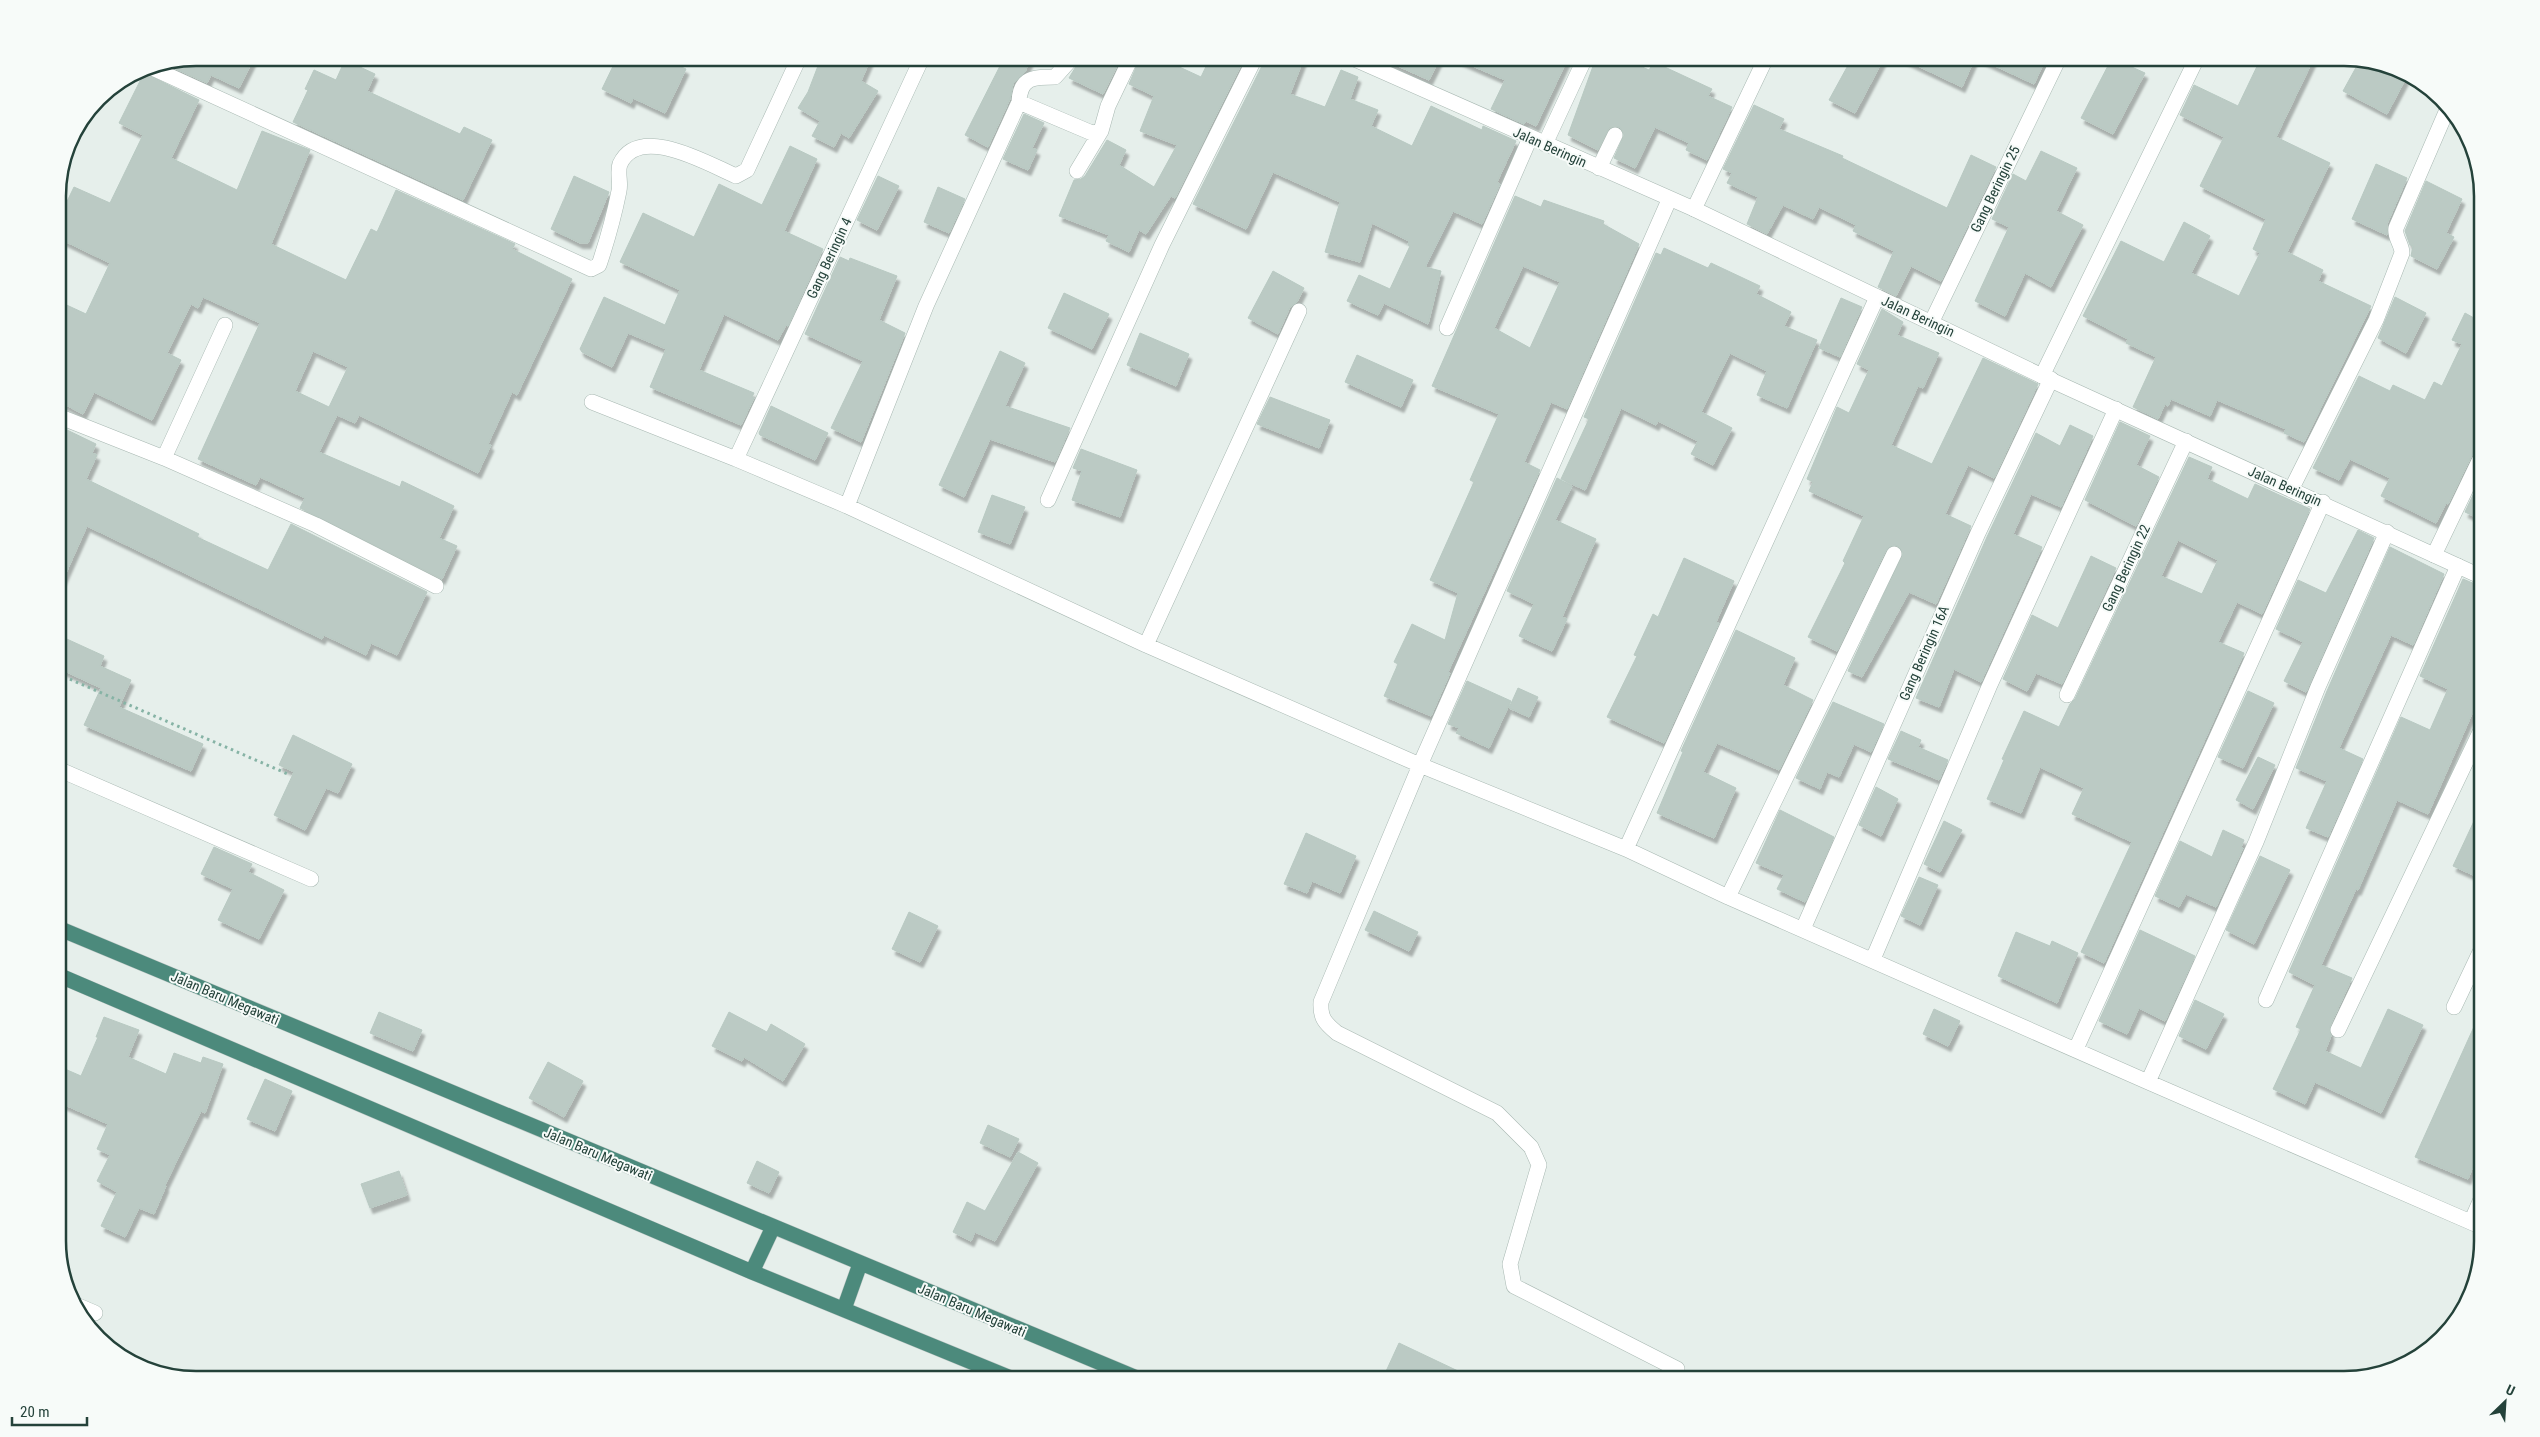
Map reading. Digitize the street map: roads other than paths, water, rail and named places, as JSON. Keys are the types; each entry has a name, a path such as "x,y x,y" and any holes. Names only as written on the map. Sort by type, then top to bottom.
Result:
{"highway":[{"name":"Jalan Baru Megawati","path":"67,932 1117,1371"},
{"path":"67,979 752,1272 992,1371"},
{"path":"752,1272 774,1227"},
{"path":"844,1309 860,1264"}],"street":[{"name":"Jalan Beringin","path":"1371,66 1669,200 1694,209 2046,377 2323,502 2473,574"},
{"path":"1545,144 1581,66"},
{"path":"1694,209 1762,66"},
{"name":"Gang Beringin 25","path":"1932,321 2055,66"},
{"name":"Gang Beringin 16A","path":"1803,929 2046,377 2193,66"},
{"path":"160,72 591,269 599,265 603,252 620,188 620,165 633,149 653,144 736,176 743,174 747,170 795,67"},
{"name":"Gang Beringin 4","path":"736,459 918,67"},
{"path":"847,506 926,306 1018,102 1019,93 1026,81 1035,76 1055,77 1064,67"},
{"path":"1077,171 1101,131 1108,106 1127,67"},
{"path":"1048,500 1162,245 1251,67"},
{"path":"1018,102 1092,133 1101,131"},
{"path":"2292,488 2387,295 2402,253 2402,246 2395,233 2396,228 2445,115"},
{"path":"1599,168 1615,135"},
{"path":"1447,328 1530,138"},
{"path":"1669,200 1420,765 1321,1002 1321,1013 1324,1023 1337,1033 1497,1113 1532,1147 1540,1165 1510,1264 1514,1286 1677,1369 1677,1371"},
{"path":"1626,849 1877,297"},
{"path":"1146,645 1299,310"},
{"path":"164,458 225,325"},
{"path":"592,402 736,459 847,506 1146,645 1420,765 1626,849 2148,1082 2474,1223"},
{"path":"1873,959 1989,688 2116,409"},
{"path":"67,420 164,458 316,525 436,586"},
{"name":"Gang Beringin 22","path":"2067,695 2186,441"},
{"path":"2434,555 2473,473"},
{"path":"2076,1049 2323,502"},
{"path":"2148,1082 2256,842 2318,687 2387,532"},
{"path":"1728,896 1894,554"},
{"path":"2266,1000 2458,566"},
{"path":"2338,1030 2474,746"},
{"path":"67,773 311,879"},
{"path":"2454,1007 2474,965"},
{"path":"87,1310 95,1314"}]}
